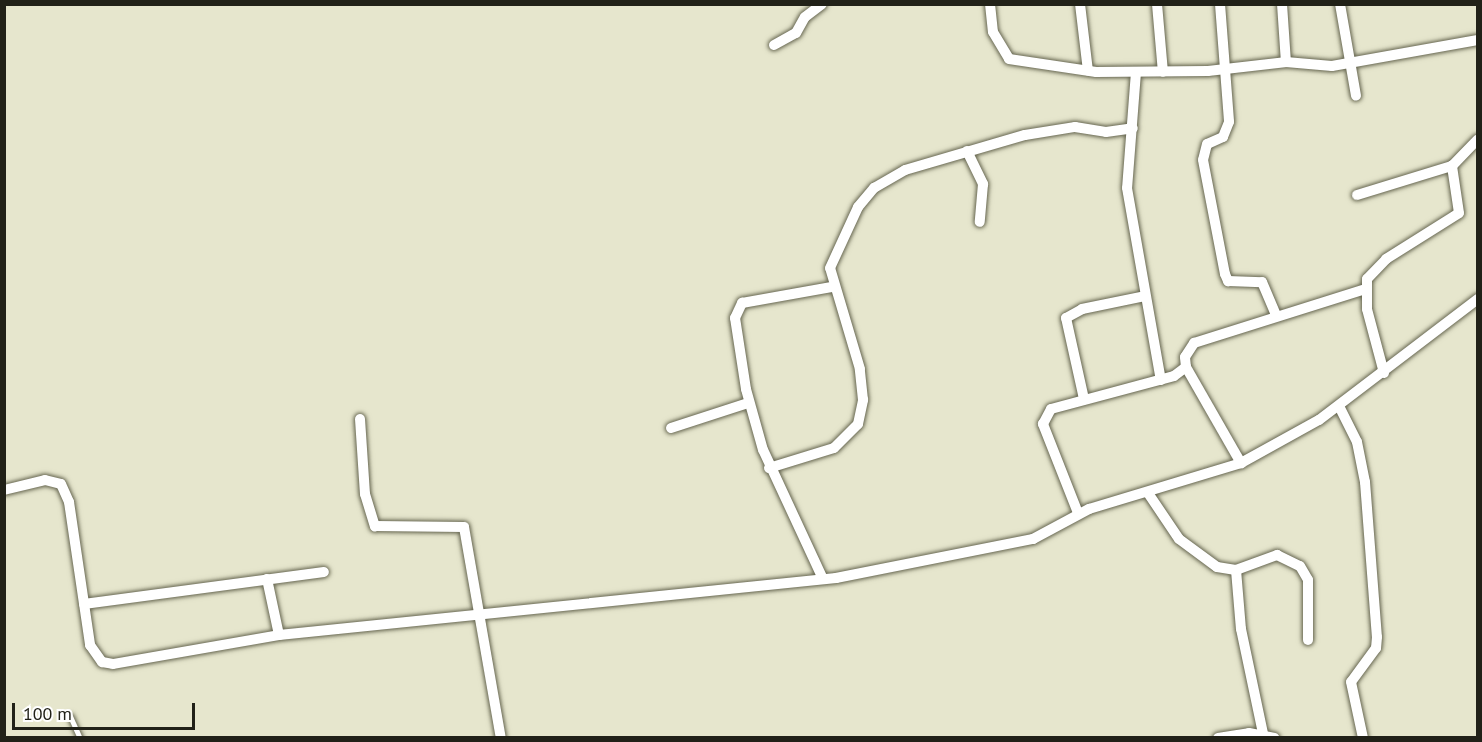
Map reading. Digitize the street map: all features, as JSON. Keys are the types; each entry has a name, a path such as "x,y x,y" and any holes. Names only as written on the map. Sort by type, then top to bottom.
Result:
{"street":[{"path":"774,45 796,33 805,17 822,4"},
{"path":"990,4 995,38 1009,59 1088,71 1163,72 1224,69 1286,62 1349,62 1478,40"},
{"path":"1080,4 1088,71"},
{"path":"1157,4 1163,72"},
{"path":"1220,4 1227,133 1207,144 1203,160 1228,281 1262,282 1276,315"},
{"path":"1282,4 1286,62"},
{"path":"1340,4 1356,96"},
{"path":"1136,72 1127,188 1161,380"},
{"path":"769,468 845,441 862,412 856,350 832,287 833,259 866,195 905,170 967,151 1061,128 1133,128"},
{"path":"1357,195 1452,166 1478,139"},
{"path":"967,151 983,184 980,222"},
{"path":"1241,463 1186,367 1187,350 1194,343 1365,288 1386,259 1459,213 1452,166"},
{"path":"823,579 769,468 748,403 737,308 750,301 832,287"},
{"path":"1365,288 1384,373"},
{"path":"1084,399 1066,318 1082,309 1145,296"},
{"path":"4,490 45,480 61,484 90,645 102,662 127,663 279,635 823,579 1033,539 1078,513 1148,494 1241,463 1339,406 1478,299"},
{"path":"1078,513 1043,424 1051,409 1161,380 1186,367"},
{"path":"671,428 748,403"},
{"path":"1339,406 1364,472 1377,637 1376,648 1351,682 1363,738"},
{"path":"360,419 370,520 383,529 464,527 477,614 501,738"},
{"path":"1148,494 1179,539 1205,561 1236,570 1277,555 1300,566 1308,579 1308,639"},
{"path":"1236,570 1241,629 1263,734"},
{"path":"84,604 324,572"},
{"path":"267,579 279,635"},
{"path":"1218,738 1263,734 1275,738"}],"lane":[{"path":"70,716 80,738"}]}
